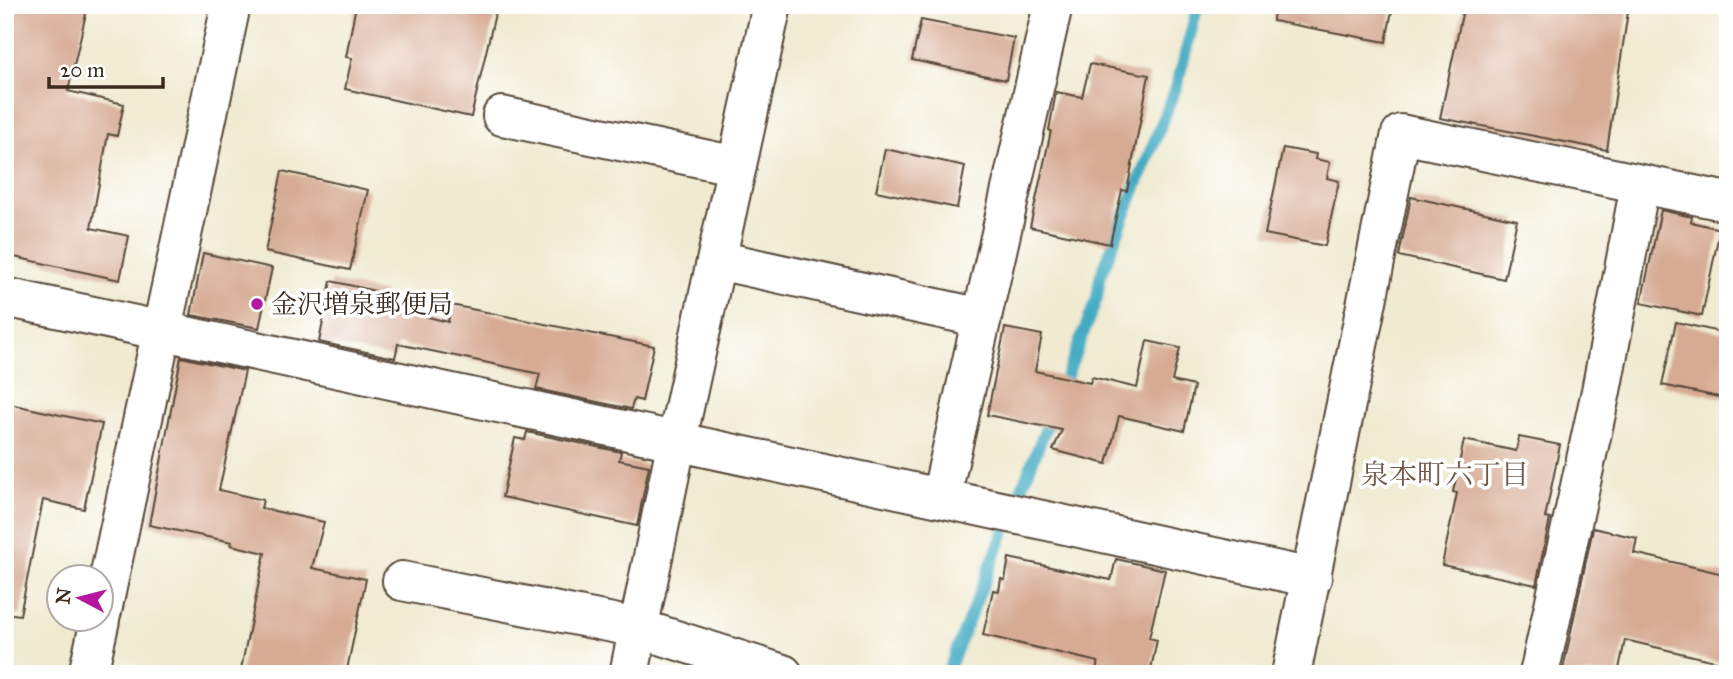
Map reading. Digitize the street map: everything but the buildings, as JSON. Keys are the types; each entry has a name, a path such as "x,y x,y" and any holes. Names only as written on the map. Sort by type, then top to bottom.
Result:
{"street":[{"path":"112,564 231,5"},
{"path":"629,674 772,5"},
{"path":"941,497 1053,5"},
{"path":"502,116 737,166"},
{"path":"1291,674 1401,134 1728,202"},
{"path":"1539,674 1601,391 1640,185"},
{"path":"717,260 982,318"},
{"path":"5,297 1311,578"},
{"path":"402,581 638,628 783,674"},
{"path":"88,674 97,634"}],"waterway":[{"path":"1060,393 1097,298 1100,277 1177,85 1198,5"},
{"path":"947,674 1052,413"}],"place":[{"name":"金沢増泉郵便局","path":"257,304"}],"district":[{"name":"泉本町六丁目","path":"1445,474"}]}
